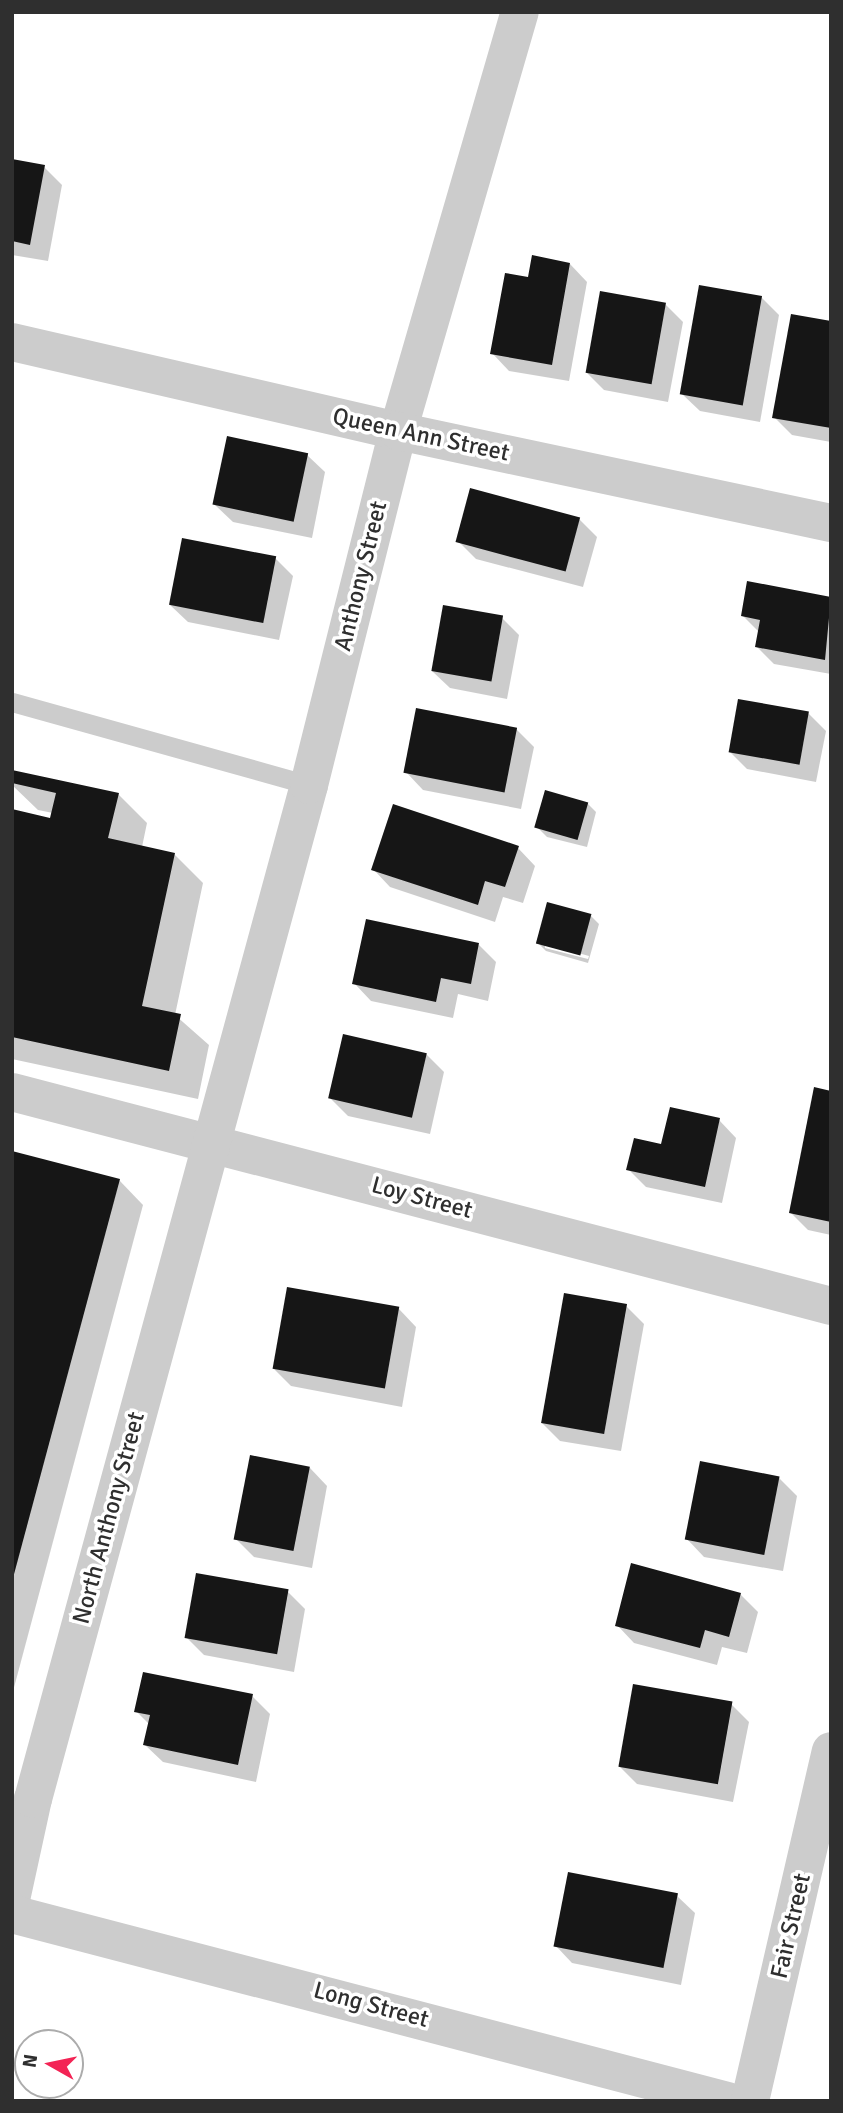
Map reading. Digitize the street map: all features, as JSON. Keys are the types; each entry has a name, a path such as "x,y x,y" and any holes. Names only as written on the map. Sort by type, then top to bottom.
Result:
{"street":[{"name":"Anthony Street","path":"210,1143 309,785 398,431 520,12"},
{"name":"Queen Ann Street","path":"12,342 398,431 831,523"},
{"name":"Loy Street","path":"12,1092 831,1306"},
{"name":"North Anthony Street","path":"12,1895 33,1799 210,1143"},
{"name":"Fair Street","path":"750,2101 831,1751"},
{"name":"Long Street","path":"12,1914 728,2101"}],"lane":[{"path":"12,702 309,785"}],"building":[{"path":"12,159 45,165 30,245 12,241"},
{"path":"532,255 570,263 552,365 490,354 505,273 528,277"},
{"path":"699,285 762,296 743,405 680,394"},
{"path":"600,291 666,303 652,384 586,373"},
{"path":"791,314 831,321 831,428 772,418"},
{"path":"227,436 308,453 294,522 212,504"},
{"path":"470,488 580,518 566,572 456,542"},
{"path":"182,538 276,556 263,623 169,605"},
{"path":"747,581 831,597 825,660 755,647 760,620 741,616"},
{"path":"443,605 503,616 491,682 431,671"},
{"path":"738,699 809,712 800,765 729,752"},
{"path":"416,708 517,728 505,792 403,773"},
{"path":"12,770 119,793 108,838 175,853 142,1006 181,1014 169,1071 12,1037 12,809 50,818 56,793 12,783"},
{"path":"545,790 588,802 578,840 534,827"},
{"path":"393,804 519,846 505,887 485,881 478,905 371,870"},
{"path":"547,902 591,914 580,955 536,944"},
{"path":"366,919 479,943 471,984 441,978 436,1002 352,984"},
{"path":"343,1034 427,1053 412,1118 328,1098"},
{"path":"814,1087 831,1091 831,1222 789,1213"},
{"path":"670,1107 720,1118 705,1187 626,1170 634,1138 661,1144"},
{"path":"12,1151 120,1179 13,1578 12,1578"},
{"path":"287,1287 399,1307 385,1389 273,1369"},
{"path":"564,1293 627,1304 604,1434 541,1423"},
{"path":"250,1455 310,1467 293,1551 234,1539"},
{"path":"700,1461 780,1476 764,1555 685,1540"},
{"path":"631,1563 741,1593 729,1637 705,1630 700,1648 615,1626"},
{"path":"196,1573 289,1589 277,1654 185,1638"},
{"path":"143,1672 253,1694 238,1765 143,1745 150,1715 134,1712"},
{"path":"633,1684 732,1702 718,1784 618,1767"},
{"path":"568,1872 678,1893 663,1968 553,1947"}]}
